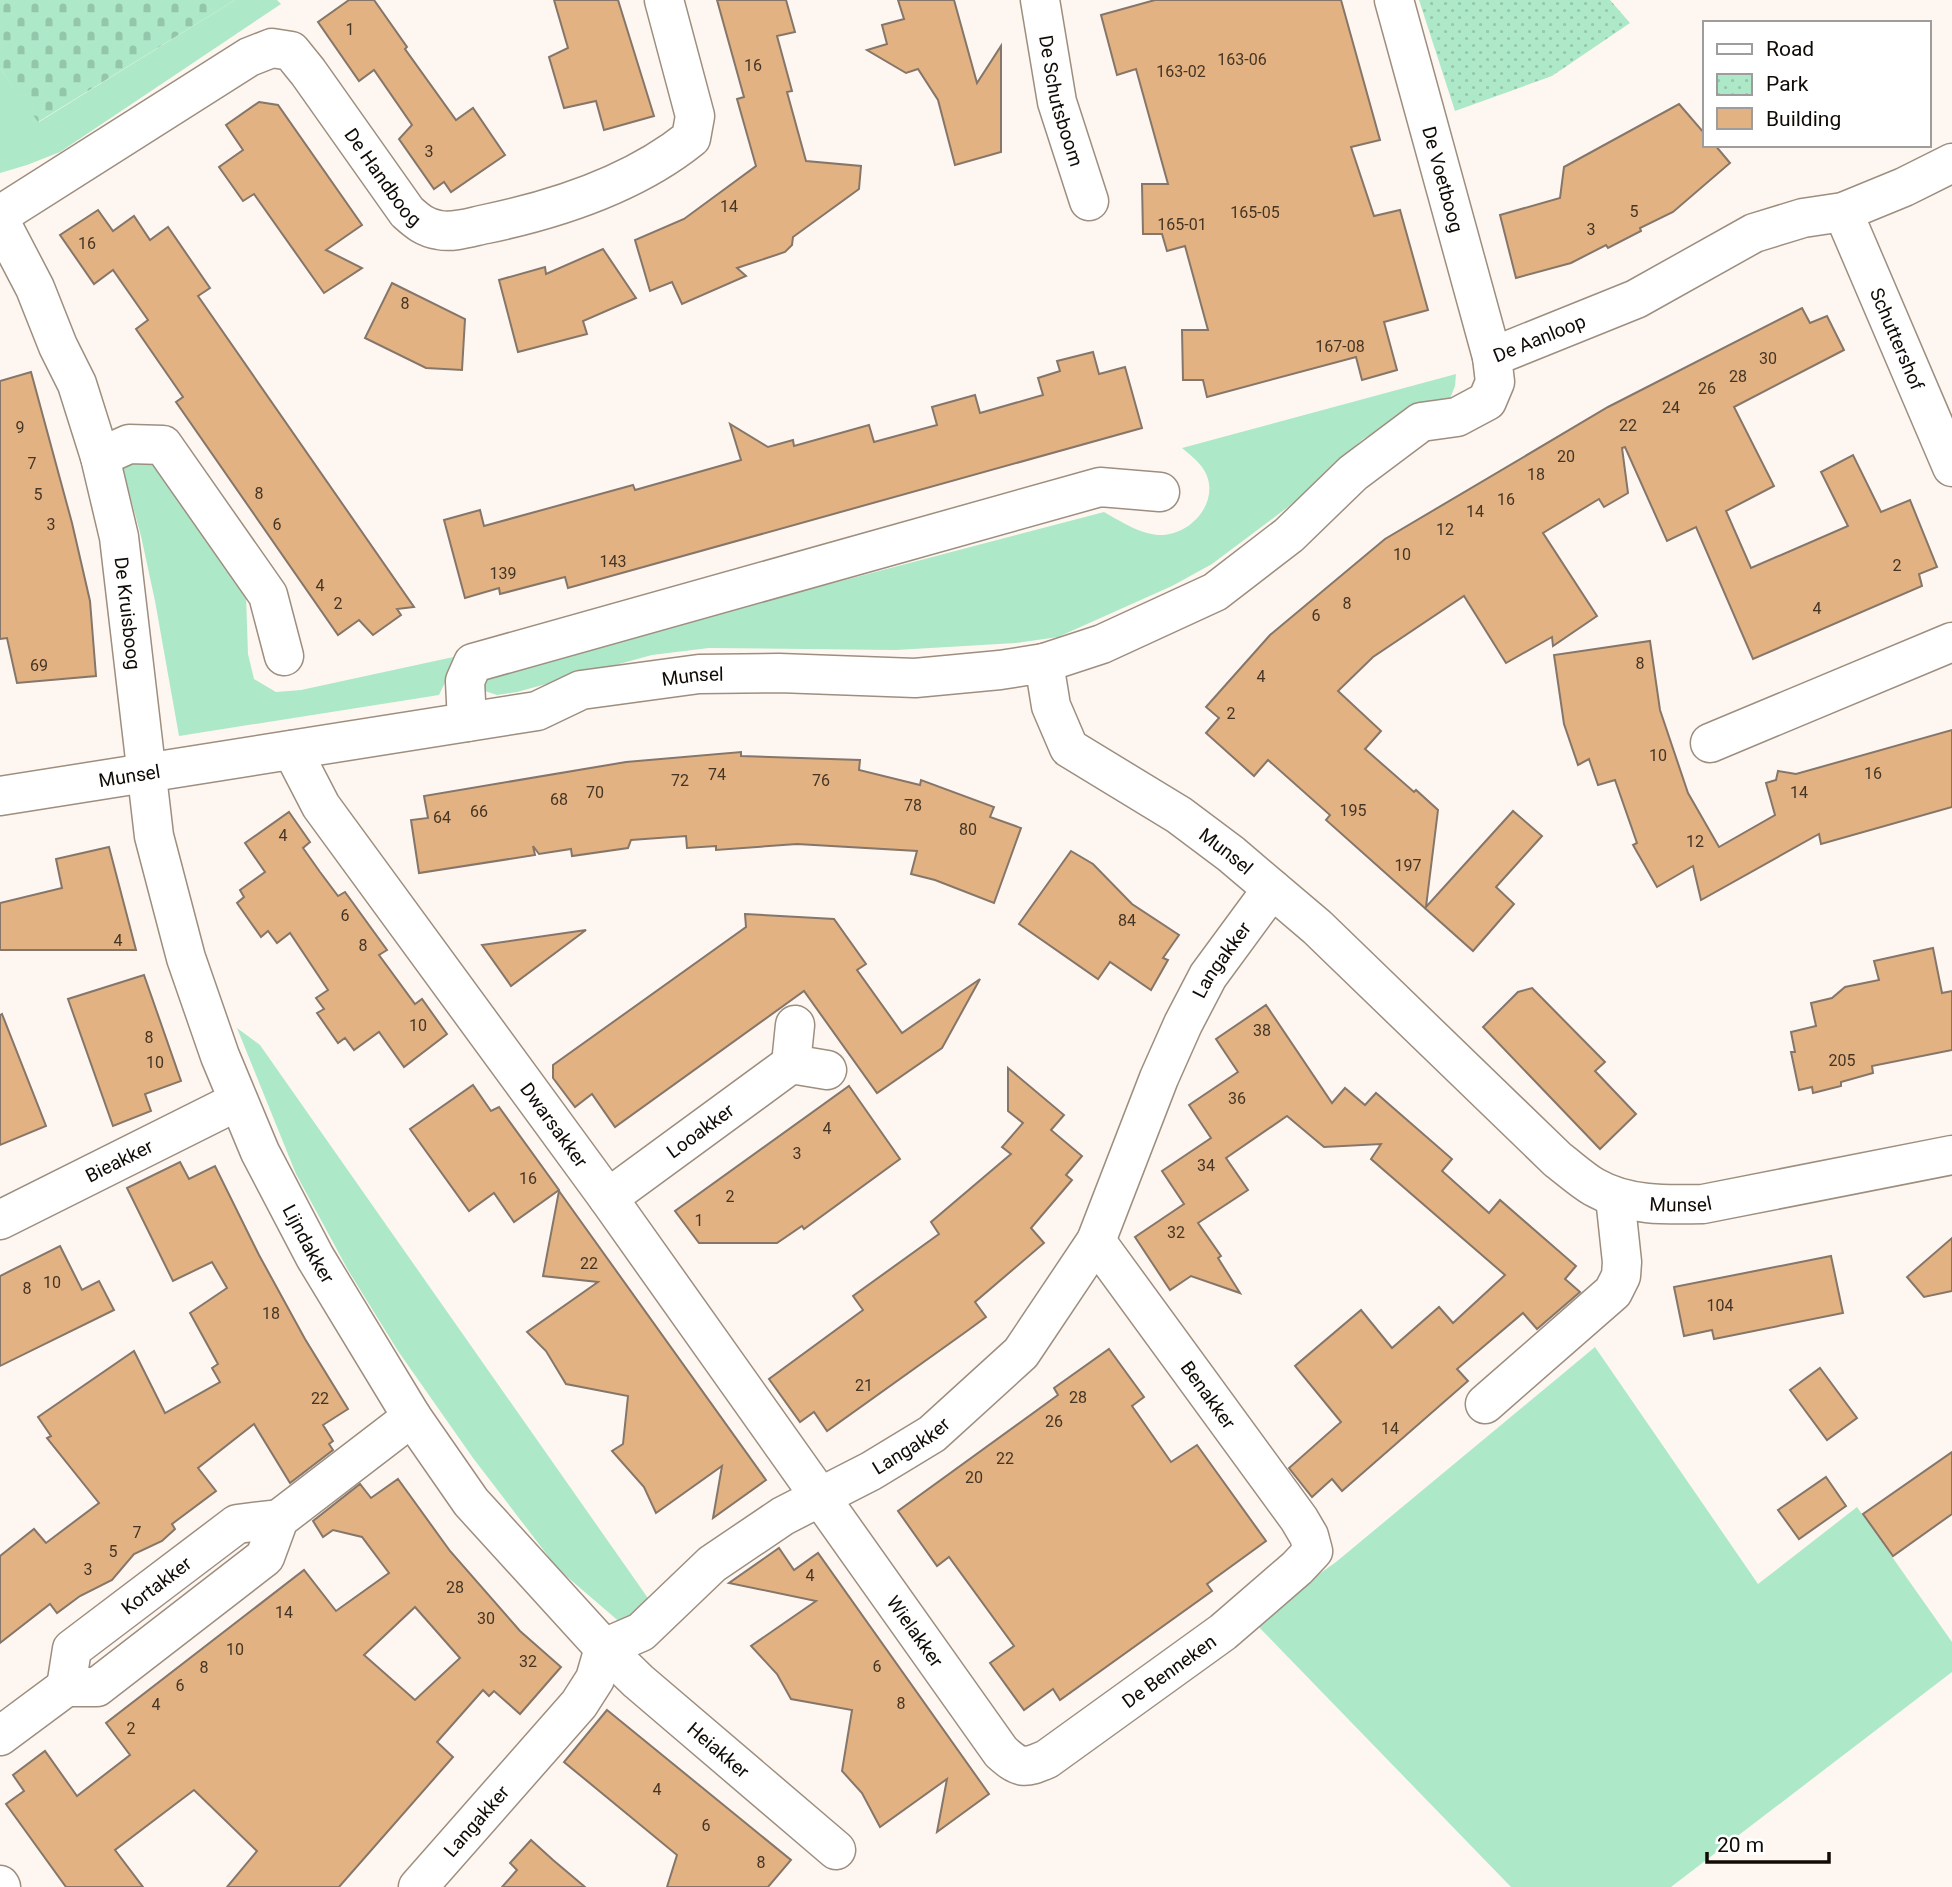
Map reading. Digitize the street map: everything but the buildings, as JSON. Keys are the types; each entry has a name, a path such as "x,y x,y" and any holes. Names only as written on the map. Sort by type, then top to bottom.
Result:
{"street":[{"name":"De Handboog","path":"0,215 249,57 272,48 291,51 407,212 422,226 440,231 460,229 529,215 631,176 671,154 691,138 695,116 664,0"},
{"name":"De Schutsboom","path":"1040,0 1057,102 1089,201"},
{"name":"De Voetboog","path":"1394,0 1492,356"},
{"name":"De Aanloop","path":"1044,663 1102,643 1214,592 1289,535 1353,473 1421,422 1457,417 1487,401 1495,382 1492,356 1636,299 1754,233 1803,219 1843,212 1904,187 1952,163"},
{"name":"Schuttershof","path":"1843,212 1952,467"},
{"name":"De Kruisboog","path":"0,221 36,288 58,346 77,384 100,457 119,537 147,773"},
{"path":"100,457 129,444 163,445 268,594 285,656"},
{"path":"467,722 465,681 473,663 1100,487 1160,492"},
{"path":"1710,743 1952,642"},
{"name":"Munsel","path":"0,796 537,711 581,690 699,674 779,673 915,678 1044,663 1051,706 1069,748 1179,815 1231,854 1317,927 1558,1160 1592,1186 1615,1197 1664,1205 1703,1204 1952,1156"},
{"name":"Dwarsakker","path":"292,750 321,806 608,1198 819,1498"},
{"name":"Lijndakker","path":"147,773 154,836 186,958 238,1101 260,1152 315,1257 412,1417 471,1502 604,1648"},
{"name":"Langakker","path":"418,1887 579,1704 594,1678 604,1648 641,1632 712,1564 783,1516 871,1471 932,1434 1021,1353 1096,1241 1183,1024 1208,976 1272,889"},
{"name":"Looakker","path":"608,1198 809,1067 795,1025"},
{"name":"Bieakker","path":"0,1220 238,1101"},
{"path":"1485,1404 1613,1292 1621,1276 1622,1262 1615,1197"},
{"name":"Benakker","path":"1096,1241 1299,1519 1309,1536 1313,1551"},
{"path":"0,1736 65,1687 97,1687 265,1558 279,1519 412,1417"},
{"name":"Wielakker","path":"819,1498 1001,1752 1013,1763"},
{"name":"De Benneken","path":"1013,1763 1029,1767 1047,1759 1223,1632 1313,1551"},
{"name":"Heiakker","path":"604,1648 638,1681 836,1850"}],"green space":[{"path":"0,0 235,0 38,122 0,68"},
{"path":"235,0 277,0 281,4 60,152 0,173 0,68 39,122"},
{"path":"1419,0 1610,0 1630,23 1552,76 1455,111"},
{"path":"1456,374 1449,401 1386,426 1363,439 1288,507 1212,564 1172,586 1058,637 1016,643 896,650 709,648 652,655 517,692 497,695 482,690 482,682 491,673 1104,512 1145,532 1172,534 1193,522 1202,513 1209,490 1208,479 1202,467 1182,448"},
{"path":"143,438 246,596 248,654 254,679 276,692 301,690 458,656 439,695 179,736 155,601 118,451"},
{"path":"237,1028 260,1045 650,1601 622,1624 558,1569 473,1458 398,1351 348,1270 296,1174"},
{"path":"1595,1347 1758,1584 1857,1507 1952,1642 1952,1672 1671,1887 1511,1887 1253,1621 1336,1562"}]}
